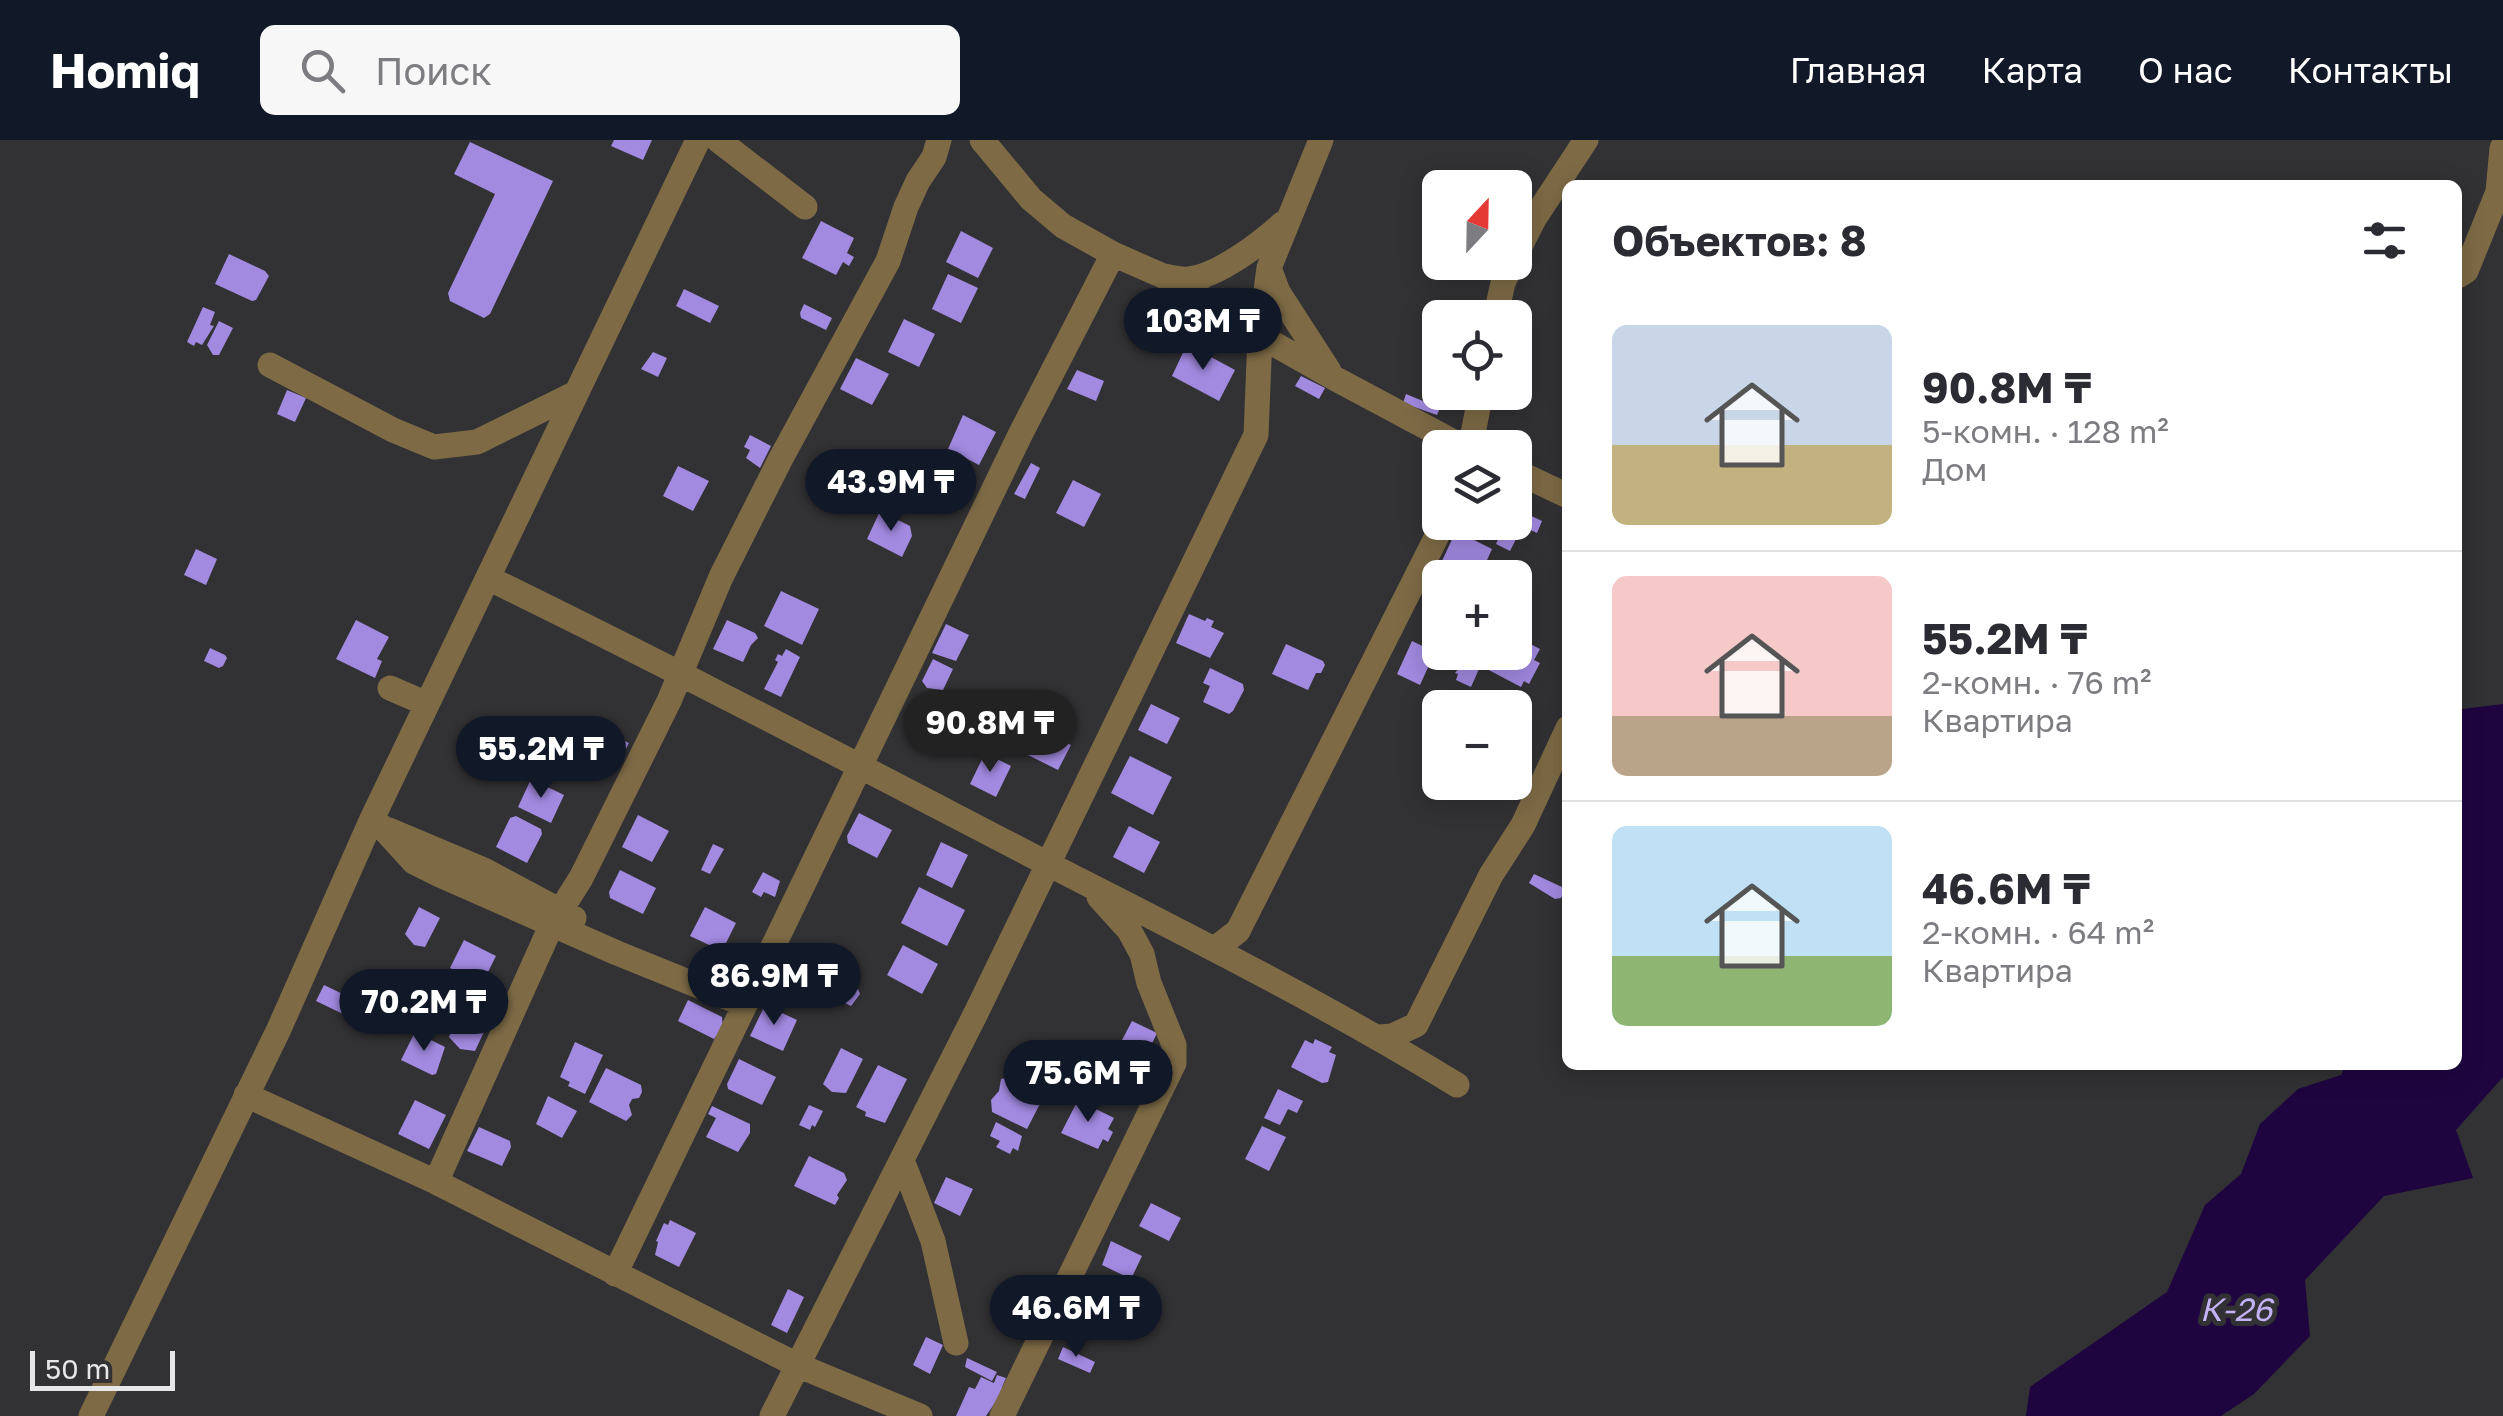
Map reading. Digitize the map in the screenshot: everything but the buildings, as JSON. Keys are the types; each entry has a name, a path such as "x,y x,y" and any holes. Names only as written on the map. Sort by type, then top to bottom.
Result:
{"street":[{"path":"91,1416 377,824 427,704 576,393 626,316 698,140"},
{"path":"718,140 804,207"},
{"path":"436,1182 556,917 581,878 681,672 730,560 888,261 906,207 940,140"},
{"path":"982,140 1032,200 1063,226 1164,276 1248,324 1260,336 1431,430"},
{"path":"772,1416 902,1160 1256,435 1260,336 1269,268 1321,140"},
{"path":"1532,223 1586,140"},
{"path":"2462,274 2473,257 2498,192 2502,148 2498,140"},
{"path":"1164,276 1188,279 1219,267 1265,240 1286,220"},
{"path":"615,1274 860,764 940,608 1020,435 1113,254"},
{"path":"1269,268 1278,292 1334,378"},
{"path":"270,365 393,430 434,447 476,442 576,393"},
{"path":"1532,480 1562,493"},
{"path":"1216,948 1238,931 1435,540"},
{"path":"488,578 681,672 1216,948 1379,1037 1457,1085"},
{"path":"390,688 427,704"},
{"path":"1379,1037 1416,1026 1490,875 1523,824 1562,741"},
{"path":"377,824 414,862 556,917 647,965 743,1004"},
{"path":"1002,1416 1174,1063 1174,1045 1149,983 1142,954 1129,930 1085,882"},
{"path":"246,1095 436,1182 797,1364 920,1416"},
{"path":"902,1160 933,1241 956,1343"}],"water":[{"name":"К-26","path":"2503,704 2503,1077 2456,1130 2473,1178 2384,1196 2305,1280 2310,1336 2254,1394 2221,1416 2026,1416 2030,1387 2167,1292 2205,1205 2241,1174 2260,1124 2298,1089 2341,1075 2344,1070 2462,1070 2462,709"}]}
